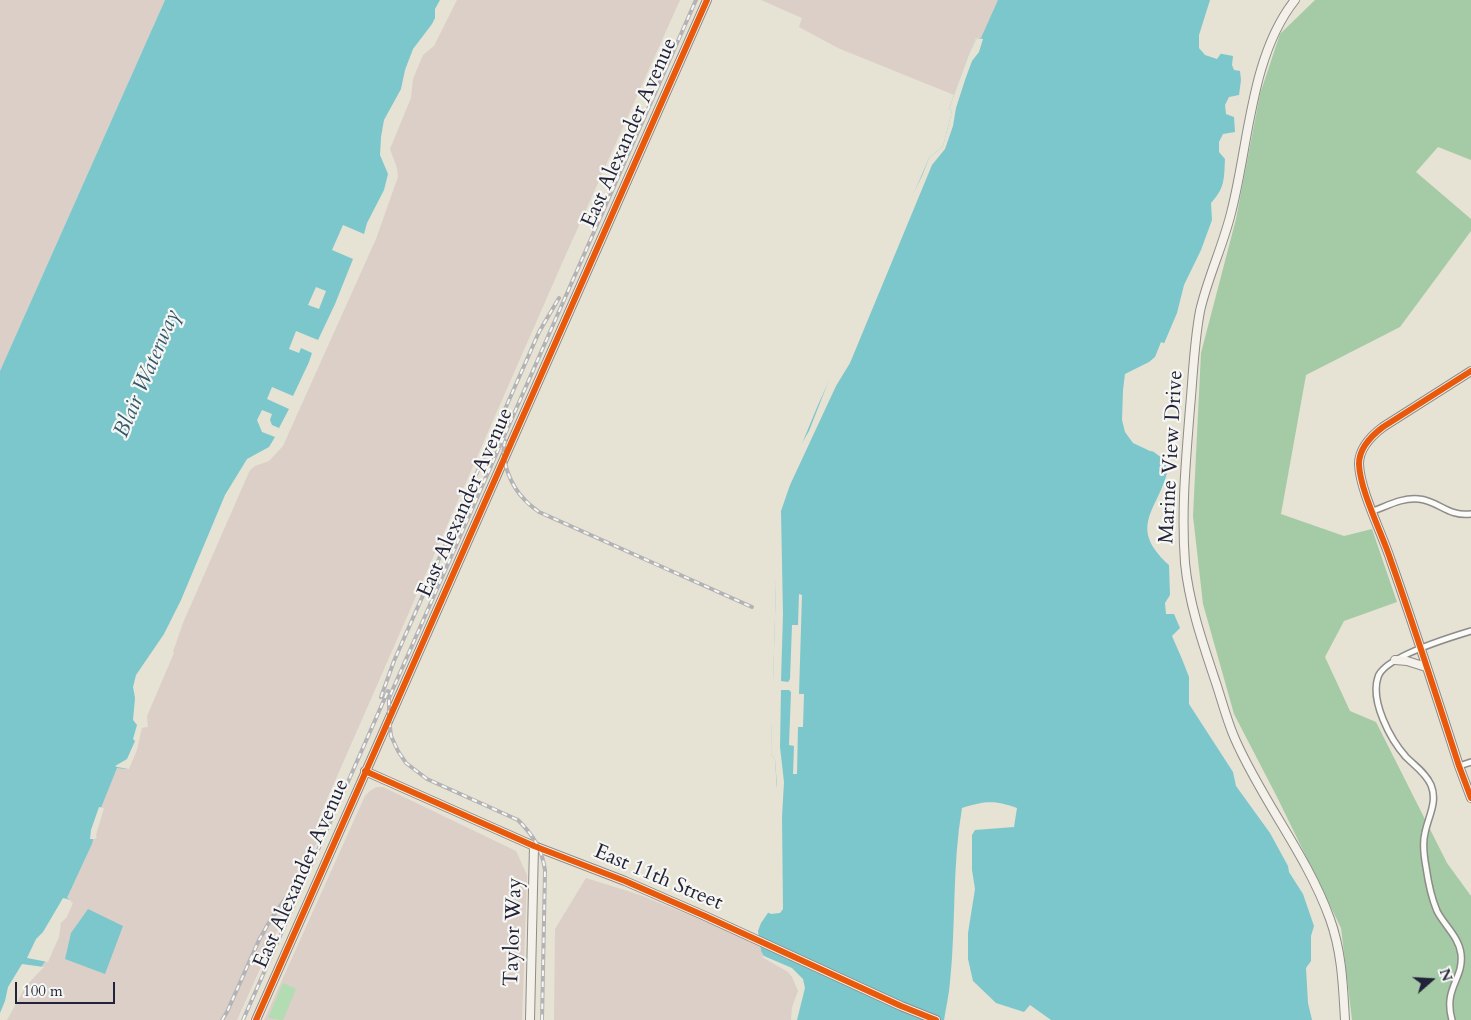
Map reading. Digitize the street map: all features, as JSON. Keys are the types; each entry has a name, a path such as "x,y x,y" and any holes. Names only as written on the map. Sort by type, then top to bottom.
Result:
{"street":[{"name":"East Alexander Avenue","path":"256,1020 707,0"},
{"name":"Marine View Drive","path":"1295,0 1284,15 1268,44 1260,74 1240,181 1205,291 1200,314 1186,457 1184,500 1185,557 1187,578 1195,614 1234,736 1271,807 1315,884 1331,921 1340,961 1345,1020"},
{"path":"1471,371 1383,426 1363,448 1359,465 1364,490 1392,564 1471,798"},
{"path":"1373,511 1403,500 1416,499 1427,501 1453,514 1471,514"},
{"path":"1452,1020 1448,1003 1460,966 1461,954 1451,931 1438,911 1426,869 1423,842 1433,804 1432,786 1428,779 1396,745 1382,715 1376,687 1380,672 1389,663 1471,630"},
{"path":"1396,660 1407,661 1426,667"},
{"path":"1459,766 1471,762"},
{"name":"East 11th Street","path":"365,771 534,846 626,881 734,928 901,1006 936,1020"},
{"name":"Taylor Way","path":"530,1020 534,846"}],"shaded area":[{"path":"0,0 165,0 0,371"},
{"path":"454,0 680,0 563,261 324,806 319,819 326,822 237,1020 4,1020 24,985 46,960 71,901 67,898 92,844 101,808 117,767 141,728 148,727 147,716 174,653 183,623 387,149 416,65"},
{"path":"761,0 1019,0 998,46 976,38 954,95 838,48 799,27 802,18"},
{"path":"376,787 383,787 516,851 527,875 522,1020 264,1020 365,796"},
{"path":"586,878 640,895 711,924 760,947 761,951 794,977 799,993 793,1020 554,1020 555,929"}],"green space":[{"path":"1315,0 1471,0 1471,160 1438,147 1416,172 1471,219 1471,231 1400,327 1306,375 1281,514 1344,536 1372,529 1397,602 1344,621 1325,657 1350,711 1376,722 1447,863 1471,896 1471,1020 1352,1020 1341,928 1234,714 1203,604 1193,516 1201,353 1236,219 1260,94 1280,34"},
{"path":"283,983 296,989 283,1020 268,1018"}],"water":[{"name":"Blair Waterway","path":"165,0 454,0 421,53 387,149 396,174 296,412 259,462 246,471 153,672 141,728 126,769 117,768 101,808 92,844 67,898 71,900 46,960 24,985 0,1020 0,371"},
{"path":"998,0 1220,0 1208,40 1212,52 1233,56 1232,65 1234,70 1240,71 1239,95 1229,97 1225,105 1226,114 1234,117 1235,132 1223,134 1219,142 1219,152 1225,159 1223,183 1219,193 1211,203 1212,220 1201,250 1184,285 1177,313 1157,360 1132,375 1126,383 1126,425 1132,436 1162,458 1168,469 1147,528 1149,539 1156,551 1169,565 1170,595 1165,603 1166,614 1174,614 1180,628 1172,636 1189,677 1189,704 1233,772 1236,786 1270,833 1288,866 1289,872 1303,894 1314,926 1311,936 1311,961 1306,968 1308,1003 1312,1020 1051,1020 1030,1005 1024,1012 996,1003 973,981 968,959 968,933 975,889 972,870 972,835 975,830 1014,827 1017,808 995,803 977,804 962,808 955,873 950,982 944,1020 793,1020 799,993 794,977 786,969 764,956 761,951 758,931 774,904 777,791 775,759 771,754 776,583 774,582 774,555 781,494 833,372 845,354 929,158 943,146 952,111 949,109 969,54 977,38 981,38"},
{"path":"88,909 123,926 105,974 65,959 71,933"}],"pier":[{"path":"440,0 457,0 434,46 423,55 413,79 411,98 390,149 397,168 398,177 376,239 283,446 269,461 255,466 248,472 170,650 155,673 137,750 129,769 117,767 115,766 127,759 135,741 133,739 137,725 133,720 135,698 133,687 136,675 164,634 181,600 225,495 247,459 269,447 275,437 262,432 257,420 262,410 272,414 270,420 272,425 279,428 289,409 267,399 272,387 293,396 309,362 312,353 301,348 299,353 289,349 296,331 318,340 335,304 353,259 332,250 343,225 364,234 367,223 384,190 388,174 380,155 384,120 401,89 405,70 413,49 432,24 435,18 435,9"},
{"path":"1210,0 1222,0 1210,38 1211,46 1214,50 1222,52 1217,59 1205,55 1199,48 1199,35"},
{"path":"977,38 983,39 979,52 972,61 965,80 945,149 932,165 850,363 836,386 790,485 781,511 783,614 781,681 788,682 790,679 792,625 798,625 799,594 802,595 799,694 804,694 803,727 798,727 797,774 793,774 794,746 789,745 791,692 789,690 781,690 780,747 784,782 782,817 783,909 780,913 771,914 767,912 771,907 772,825 777,786 775,759 771,754 772,690 770,690 771,681 773,681 776,583 774,582 773,501 779,493 795,455 809,431 838,357 843,352 889,243 929,158 943,146 952,111 949,109 969,54"},
{"path":"316,287 326,291 319,309 308,305"},
{"path":"1161,342 1166,344 1159,361 1147,371 1134,377 1129,384 1128,425 1134,435 1158,452 1150,451 1133,443 1125,432 1122,420 1125,374 1155,357"},
{"path":"99,807 104,808 97,837 90,839 91,830"},
{"path":"63,898 71,900 73,903 67,917 61,923 59,937 48,962 27,958 36,939 43,932"},
{"path":"764,956 792,968 803,979 805,988 797,1020 791,1020 792,1007 798,991 792,977 788,972 762,957"},
{"path":"22,964 44,967 26,986 7,1020 0,1020 0,1013 8,987"}],"railway":[{"path":"542,1020 545,870 539,849 528,831 518,820 427,779 406,763 391,736 389,698 696,0"},
{"path":"381,697 394,661 539,332 559,298"},
{"path":"505,441 505,464 511,480 519,494 539,512 752,607"},
{"path":"243,1020 388,691"},
{"path":"222,1020 259,940 271,919 298,881"}],"cycle path":[{"path":"256,1020 707,0"},
{"path":"1471,371 1383,427 1370,438 1363,448 1359,464 1367,499 1400,587 1471,798"},
{"path":"365,771 534,846 625,881 901,1006 936,1020"}]}
